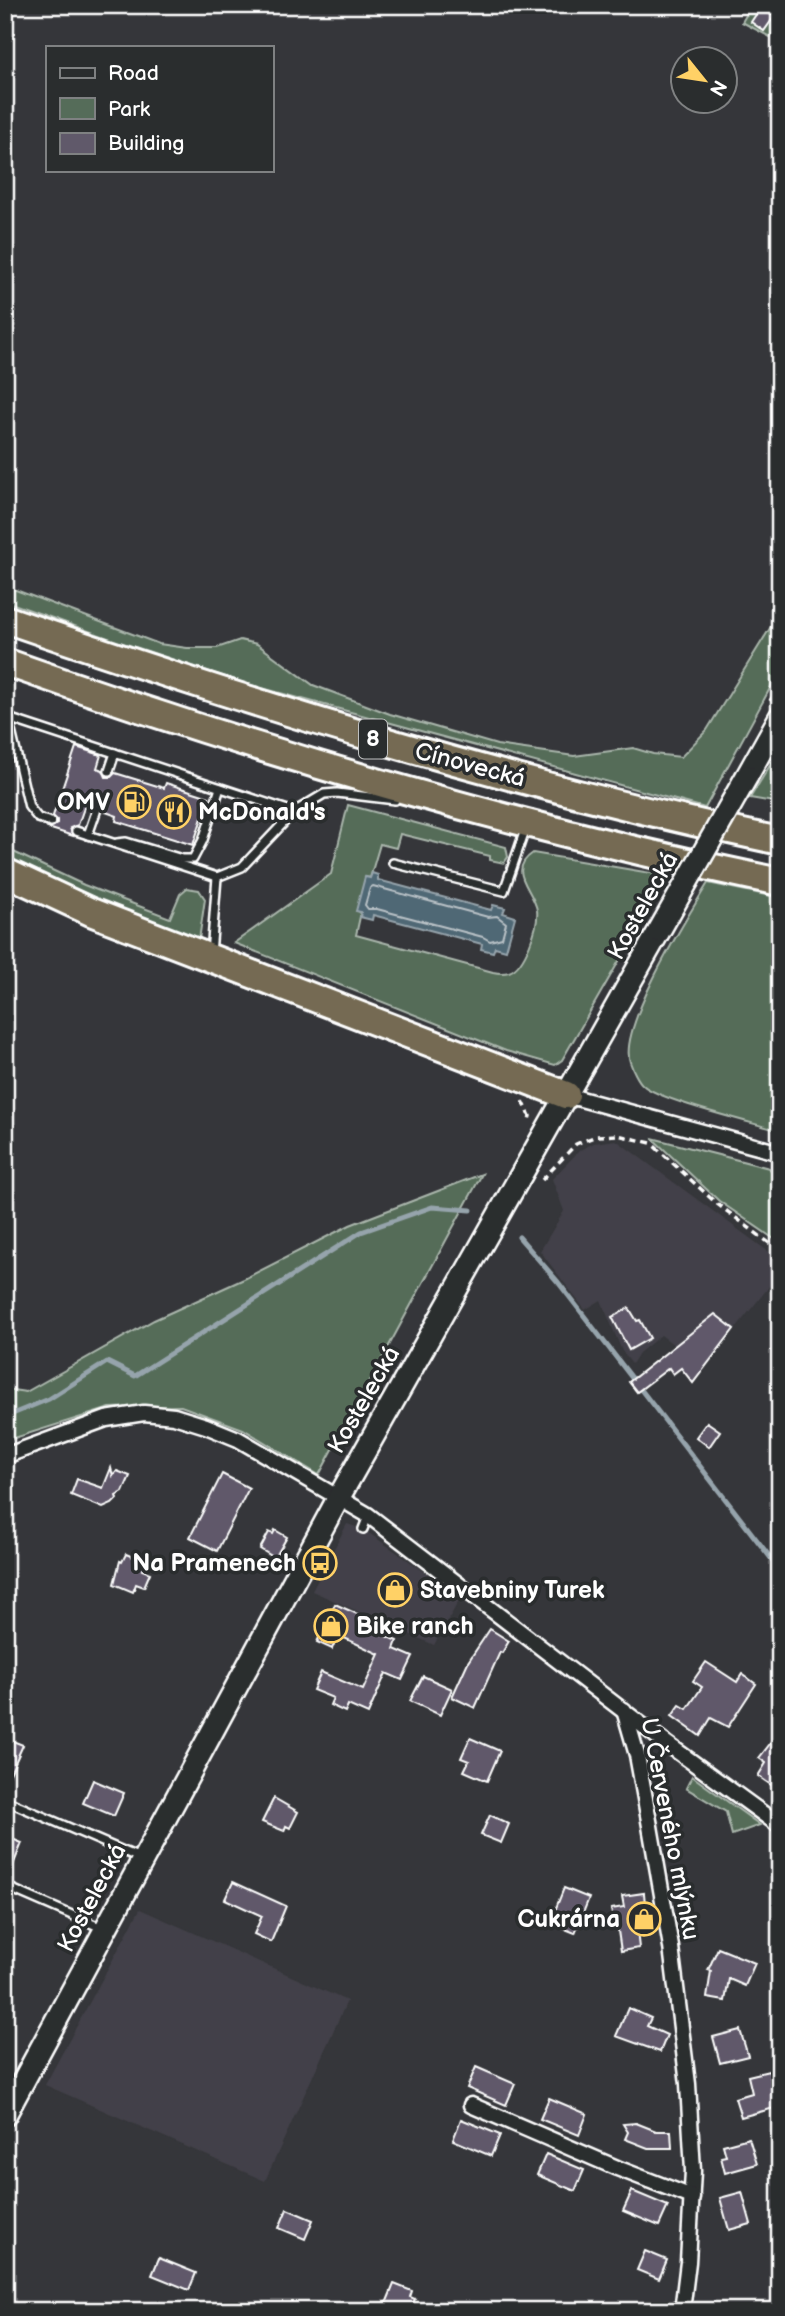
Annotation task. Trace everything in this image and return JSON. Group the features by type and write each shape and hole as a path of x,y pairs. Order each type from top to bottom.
{"highway":[{"name":"Cínovecká","path":"5,619 341,730 579,794 780,841"},
{"name":"Cínovecká","path":"5,662 110,699 328,768 528,823 780,882"},
{"path":"5,872 91,912 566,1095"}],"main road":[{"name":"Kostelecká","path":"5,2115 339,1497 780,717"}],"street":[{"path":"566,1095 780,1153"},
{"path":"5,1456 106,1419 144,1413 174,1416 238,1439 339,1497"},
{"name":"U Červeného mlýnku","path":"339,1497 366,1522 624,1710 637,1755 671,1947 688,2084 693,2171 688,2262 682,2311"},
{"path":"624,1710 780,1826"},
{"path":"471,2105 594,2159 692,2197"}],"lane":[{"path":"7,716 294,812"},
{"path":"7,716 29,807 38,818 51,822"},
{"path":"109,771 115,753"},
{"path":"113,843 126,842 182,859 193,859 203,840 220,788"},
{"path":"76,831 217,877 242,867 294,812 324,794 402,800"},
{"path":"415,802 480,810"},
{"path":"88,835 97,809"},
{"path":"393,863 504,891 528,823"},
{"path":"211,958 217,877"},
{"path":"5,1800 143,1859"},
{"path":"5,1886 105,1929"}],"path":[{"path":"556,1163 576,1144 596,1136 618,1135 652,1143 716,1203 780,1251"}],"shaded area":[{"path":"616,1140 780,1260 780,1273 704,1368 661,1335 639,1353 632,1364 622,1351 601,1300 585,1310 540,1251 564,1211 552,1179 580,1150 594,1143"},
{"path":"347,1524 363,1529 461,1597 434,1645 312,1591"},
{"path":"140,1909 347,2001 265,2181 45,2085"}],"green space":[{"path":"752,5 780,5 780,21 770,37 742,22"},
{"path":"5,586 159,644 217,648 240,640 257,644 313,685 390,714 497,745 574,756 633,748 653,754 681,757 707,730 780,612 780,670 705,808 247,684 5,601"},
{"path":"780,749 780,803 750,798"},
{"path":"348,805 506,847 508,857 504,863 490,860 490,856 400,834 396,848 380,844 370,878 366,877 357,911 361,912 356,935 493,972 515,969 533,935 537,910 521,873 525,860 533,853 668,876 562,1060 555,1065 506,1051 234,943 331,874"},
{"path":"5,848 84,885 170,918 180,894 187,888 199,890 205,899 199,940 93,900 5,859"},
{"path":"708,883 780,898 780,1131 686,1104 652,1091 639,1081 630,1062 629,1046 644,999 671,945"},
{"path":"652,1138 769,1168 780,1182 780,1243 719,1201"},
{"path":"482,1174 319,1475 243,1429 181,1406 110,1408 5,1441 5,1389 26,1392 154,1320 244,1279 350,1225"},
{"path":"692,1776 760,1825 732,1835 726,1812 686,1788"}],"water":[{"path":"372,873 378,875 378,880 491,910 493,905 505,908 503,913 515,917 506,950 495,947 493,952 481,949 482,944 373,915 372,920 360,917 361,912 356,911 365,877 370,878"}],"building":[{"path":"761,7 774,17 764,31 751,22"},
{"path":"76,747 101,755 97,768 103,770 106,777 115,773 164,788 166,783 209,797 193,845 116,821 117,816 103,811 98,803 91,807 85,805 78,825 70,828 73,836 48,828 57,824 53,816"},
{"path":"629,1308 637,1321 640,1320 650,1338 629,1350 612,1317"},
{"path":"715,1314 734,1329 693,1383 681,1368 673,1374 669,1368 637,1392 629,1382"},
{"path":"707,1422 720,1431 709,1447 696,1437"},
{"path":"111,1468 113,1476 117,1471 130,1476 123,1492 116,1496 117,1499 112,1504 103,1508 71,1495 77,1479 103,1488"},
{"path":"222,1474 249,1488 217,1551 190,1537"},
{"path":"275,1530 287,1537 275,1558 260,1549 269,1532 273,1534"},
{"path":"126,1554 145,1562 142,1570 150,1573 144,1587 136,1584 133,1592 114,1584 120,1561 122,1562"},
{"path":"335,1604 384,1626 381,1634 397,1641 394,1649 413,1657 402,1680 386,1673 368,1714 348,1705 345,1712 330,1705 333,1698 313,1690 321,1672 363,1690 379,1654 338,1635 332,1649 317,1642"},
{"path":"490,1629 509,1641 502,1653 500,1652 475,1708 452,1697 468,1662"},
{"path":"706,1662 737,1682 742,1674 756,1684 728,1727 711,1718 700,1736 672,1716 680,1705 687,1709 702,1687 693,1681"},
{"path":"423,1676 452,1689 440,1715 410,1701"},
{"path":"780,1731 780,1791 758,1776 766,1763 759,1758"},
{"path":"5,1738 23,1745 5,1785"},
{"path":"470,1738 500,1751 487,1781 464,1771 469,1761 461,1758"},
{"path":"93,1780 124,1793 114,1816 83,1803"},
{"path":"274,1798 298,1812 290,1828 286,1826 284,1831 262,1822"},
{"path":"490,1815 509,1824 501,1843 481,1835"},
{"path":"5,1836 22,1843 7,1880 5,1880"},
{"path":"233,1882 286,1906 271,1942 254,1934 262,1916 225,1899"},
{"path":"564,1888 589,1898 575,1933 550,1923"},
{"path":"644,1893 645,1904 650,1904 653,1929 637,1931 639,1948 621,1951 617,1924 614,1925 611,1909 624,1907 622,1896"},
{"path":"718,1948 755,1963 745,1986 729,1979 725,2001 707,1998 711,1971 708,1970"},
{"path":"628,2008 651,2018 647,2026 667,2035 660,2052 616,2036"},
{"path":"740,2030 748,2056 720,2063 713,2037"},
{"path":"476,2067 515,2084 506,2105 467,2088"},
{"path":"769,2071 778,2107 741,2117 735,2098 752,2093 748,2076"},
{"path":"549,2098 587,2114 579,2135 540,2119"},
{"path":"461,2119 500,2135 491,2156 453,2140"},
{"path":"636,2123 656,2131 671,2131 672,2148 648,2148 625,2139 628,2132 623,2124"},
{"path":"749,2138 757,2164 725,2173 721,2157 726,2156 723,2145"},
{"path":"546,2154 584,2170 575,2191 537,2175"},
{"path":"632,2191 668,2206 659,2226 623,2211"},
{"path":"742,2192 751,2224 729,2230 720,2198"},
{"path":"287,2209 313,2220 305,2239 279,2228"},
{"path":"645,2251 667,2260 659,2279 637,2270"},
{"path":"159,2258 196,2273 189,2290 152,2275"},
{"path":"394,2284 412,2291 410,2297 415,2299 410,2311 383,2311"}],"waterway":[{"path":"5,1417 49,1399 107,1362 135,1376 361,1232 432,1207 471,1210"},
{"path":"519,1237 558,1282 780,1570"}],"place":[{"name":"OMV","path":"134,802"},
{"name":"McDonald's","path":"174,812"},
{"name":"Na Pramenech","path":"320,1563"},
{"name":"Stavebniny Turek","path":"395,1590"},
{"name":"Bike ranch","path":"331,1626"},
{"name":"Cukrárna","path":"644,1919"}]}
